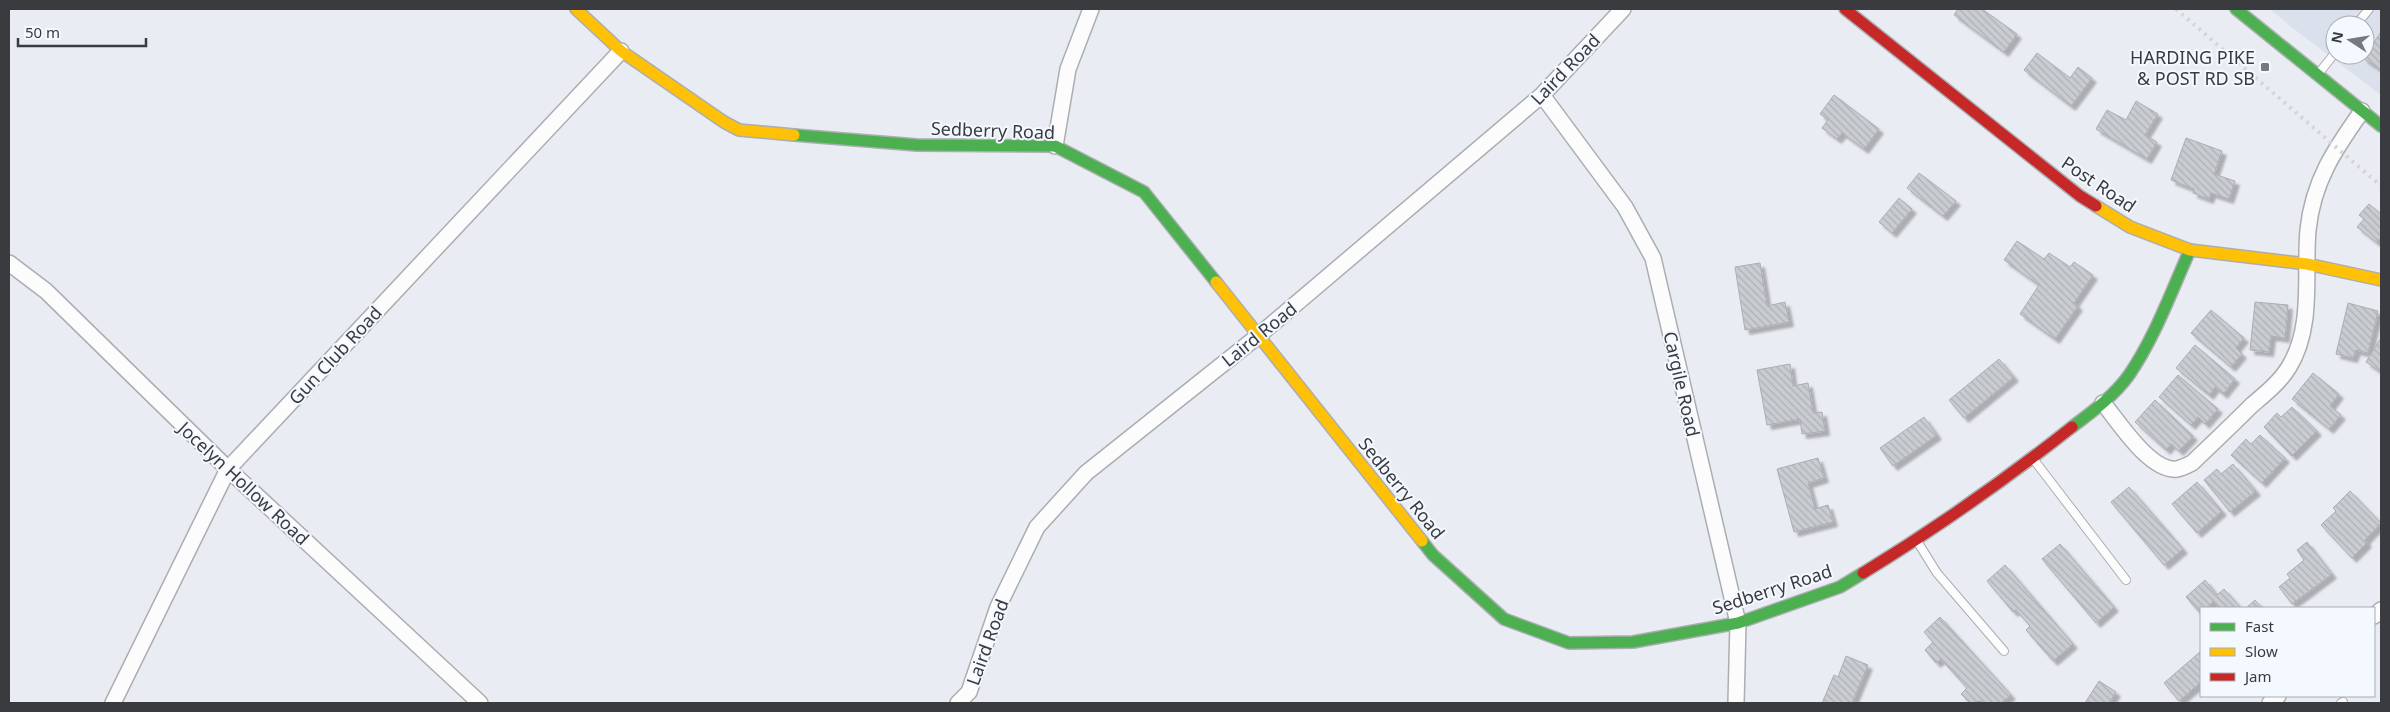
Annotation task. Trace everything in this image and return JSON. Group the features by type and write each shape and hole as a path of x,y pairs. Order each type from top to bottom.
{"street":[{"name":"Sedberry Road","path":"576,9 622,51 724,122 740,130 917,145 1055,146 1144,192 1433,555 1504,619 1569,643 1633,642 1738,623 1840,587 1916,540 2033,458 2104,403 2128,376 2149,342 2190,250"},
{"path":"1055,146 1068,69 1091,9"},
{"name":"Laird Road","path":"958,703 969,692 998,607 1037,527 1086,473 1258,336 1542,95 1623,9"},
{"name":"Post Road","path":"1845,9 2080,196 2130,226 2190,250 2307,264 2381,280"},
{"path":"2236,9 2381,126"},
{"name":"Gun Club Road","path":"113,703 228,469 622,51"},
{"name":"Cargile Road","path":"1542,95 1626,207 1653,258 1738,623 1736,703"},
{"path":"2104,403 2150,459 2164,467 2178,469 2192,463 2275,384 2289,367 2299,345 2304,318 2308,230 2313,200 2322,171 2362,111"},
{"name":"Jocelyn Hollow Road","path":"9,263 46,291 228,469 480,703"}],"lane":[{"path":"2318,75 2326,65"},
{"path":"2033,458 2126,580"},
{"path":"1916,540 1937,573 2004,651"}],"shaded area":[{"path":"2270,9 2381,9 2381,95 2341,65 2375,65 2375,15 2325,15 2325,53"}],"building":[{"path":"1958,9 1982,9 2017,34 2004,52 1954,15"},
{"path":"2381,32 2381,70 2374,65 2375,41"},
{"path":"2037,53 2070,78 2078,67 2092,78 2071,106 2024,70"},
{"path":"1834,95 1879,129 1864,149 1842,133 1837,139 1822,128 1828,120 1820,114"},
{"path":"2136,101 2158,114 2145,135 2157,142 2147,159 2096,129 2107,110 2126,120"},
{"path":"2186,138 2222,151 2214,174 2235,181 2229,199 2211,193 2209,199 2193,193 2194,189 2171,180"},
{"path":"1919,173 1956,201 1943,216 1907,188"},
{"path":"1899,198 1912,209 1892,233 1879,222"},
{"path":"2369,204 2381,214 2381,238 2376,242 2357,227 2364,219 2359,215"},
{"path":"2017,241 2044,259 2049,253 2070,267 2074,262 2093,275 2074,303 2078,306 2055,339 2020,314 2039,285 2004,260"},
{"path":"1760,263 1767,306 1785,302 1789,322 1745,330 1735,267"},
{"path":"2255,302 2288,305 2285,338 2271,336 2269,352 2250,350"},
{"path":"2348,303 2378,311 2368,353 2356,350 2353,358 2336,354"},
{"path":"2211,310 2244,338 2236,348 2242,354 2231,367 2191,333"},
{"path":"2381,338 2381,372 2366,362"},
{"path":"2195,345 2235,379 2223,394 2215,387 2209,395 2176,368"},
{"path":"1999,359 2014,377 1964,418 1949,400"},
{"path":"1790,364 1793,386 1808,383 1813,413 1822,412 1825,431 1802,434 1800,419 1767,425 1757,370"},
{"path":"2313,373 2339,394 2330,406 2341,415 2329,429 2292,399"},
{"path":"2178,375 2218,409 2205,424 2198,417 2191,425 2159,397"},
{"path":"2155,400 2193,436 2179,451 2171,444 2166,450 2135,422"},
{"path":"2292,407 2317,431 2292,456 2264,427 2277,413 2281,417"},
{"path":"1924,417 1937,435 1893,466 1880,448"},
{"path":"2260,435 2285,458 2262,483 2231,455 2246,439 2251,444"},
{"path":"1818,458 1824,478 1808,483 1815,509 1828,505 1833,522 1794,532 1777,469"},
{"path":"2233,464 2256,491 2230,512 2204,480 2217,469 2221,474"},
{"path":"2197,482 2222,511 2197,533 2172,504"},
{"path":"2129,487 2183,549 2164,565 2111,502"},
{"path":"2350,491 2381,523 2365,540 2367,543 2352,558 2321,525 2336,511 2333,508"},
{"path":"2307,542 2332,574 2292,604 2279,587 2290,578 2287,574 2304,560 2297,550"},
{"path":"2060,544 2114,607 2096,623 2042,559"},
{"path":"2005,565 2073,644 2053,661 2026,630 2030,626 2016,610 2013,612 1987,581"},
{"path":"2205,580 2217,595 2224,589 2240,607 2219,607 2214,601 2207,607 2200,607 2200,613 2186,597"},
{"path":"2255,600 2261,607 2247,607"},
{"path":"1940,617 2011,695 2001,703 1983,703 1981,701 1970,703 1961,694 1967,688 1941,659 1936,663 1925,650 1933,642 1924,632"},
{"path":"2200,652 2200,683 2179,701 2164,683"},
{"path":"1846,656 1868,665 1852,703 1822,703 1834,675 1838,677"},
{"path":"2099,681 2116,692 2109,703 2085,703"}],"railway":[{"path":"2176,9 2381,186"}],"traffic: fast":[{"path":"2236,9 2381,126"},
{"path":"794,135 917,145 1055,146 1144,192 1216,282"},
{"path":"2072,427 2110,397 2129,375 2155,330 2190,250"},
{"path":"1422,541 1433,555 1504,619 1569,643 1633,642 1738,623 1840,587 1863,573"}],"traffic: slow":[{"path":"576,9 621,51 724,122 739,130 794,135"},
{"path":"2096,206 2130,227 2190,250 2307,264 2381,280"},
{"path":"1216,282 1422,541"}],"traffic: jam":[{"path":"1845,9 2080,196 2096,206"},
{"path":"1863,573 1969,503 2072,427"}],"place":[{"name":"HARDING PIKE & POST RD SB","path":"2265,67"}]}
